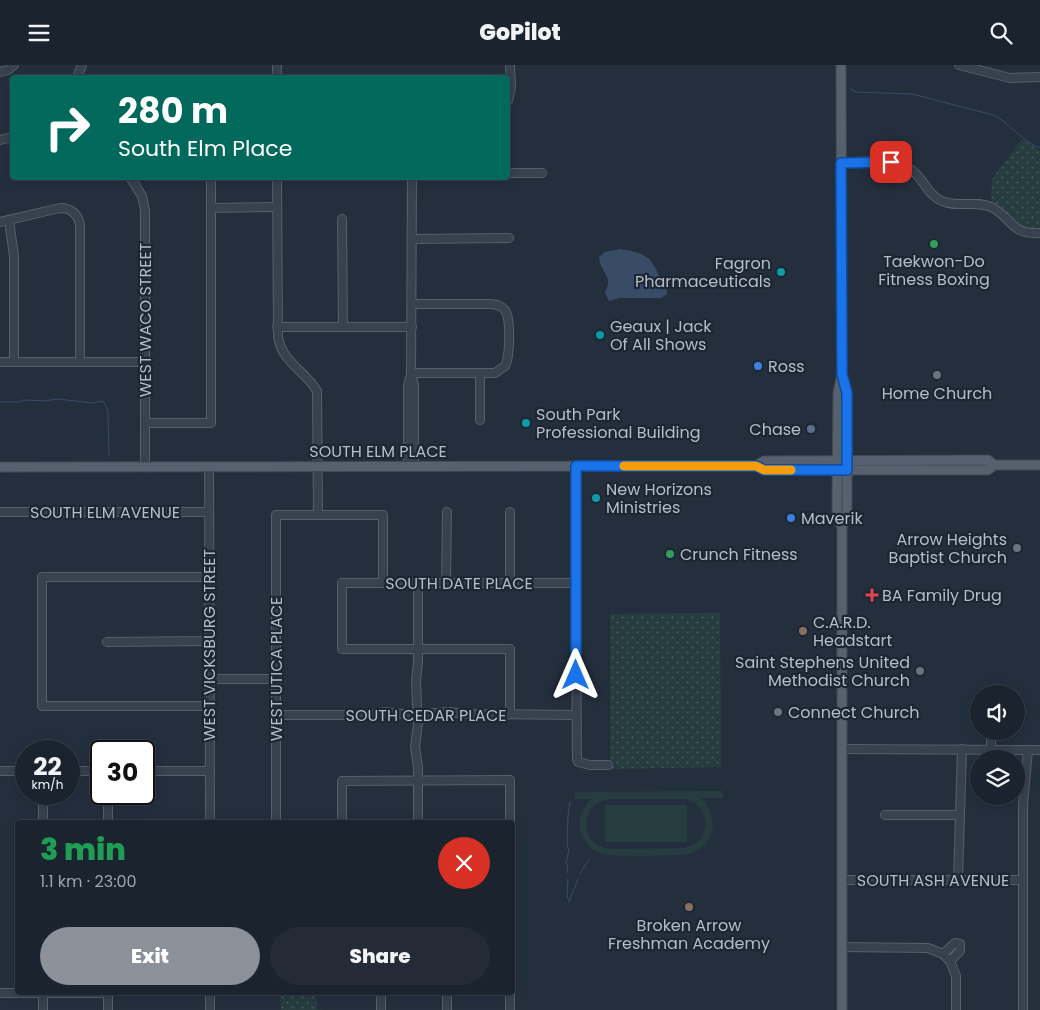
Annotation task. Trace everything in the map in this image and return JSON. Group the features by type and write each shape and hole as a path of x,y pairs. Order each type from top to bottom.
{"main road":[{"path":"841,65 842,374 847,393 843,465 837,513 842,527 842,1010"},
{"name":"SOUTH ELM PLACE","path":"0,467 756,466 764,461 843,465 932,465 988,460 994,465 1040,465"}],"street":[{"path":"0,73 14,65"},
{"path":"510,65 510,92"},
{"path":"959,65 1005,77 1040,77"},
{"path":"841,163 891,162 904,165 915,172 930,193 940,200 956,204 987,205 1002,214 1019,231 1040,233"},
{"path":"510,173 542,173"},
{"name":"WEST WACO STREET","path":"132,180 142,196 145,210 145,467"},
{"path":"145,423 211,423 211,180"},
{"path":"277,180 277,327 279,344 284,354 317,391 318,515 383,515 383,583"},
{"path":"412,180 411,373 414,385 412,466"},
{"path":"211,208 277,207"},
{"path":"0,222 60,208 69,209 78,218 80,225 80,362"},
{"path":"342,219 343,327"},
{"path":"9,220 14,250 14,362"},
{"path":"412,239 510,238"},
{"path":"411,373 495,373 505,367 508,356 508,317 500,307 490,303 412,304"},
{"path":"277,327 412,327"},
{"path":"0,362 145,362"},
{"path":"480,374 480,420"},
{"path":"576,466 575,583 578,762 590,765 608,765"},
{"name":"WEST VICKSBURG STREET","path":"209,467 210,820"},
{"path":"510,511 510,583"},
{"name":"SOUTH ELM AVENUE","path":"0,512 209,512"},
{"path":"446,512 446,583"},
{"name":"WEST UTICA PLACE","path":"276,820 276,515 318,515"},
{"path":"210,577 42,577 42,706 210,706"},
{"name":"SOUTH DATE PLACE","path":"418,649 342,649 342,583 575,583"},
{"path":"418,583 416,681 418,715 415,747 418,780 418,820"},
{"path":"107,642 210,641"},
{"path":"418,649 510,649 510,715"},
{"path":"210,679 277,679"},
{"name":"SOUTH CEDAR PLACE","path":"276,715 365,715 385,713 418,715 449,712 510,715 576,715"},
{"path":"991,749 992,740"},
{"path":"842,749 1040,750"},
{"path":"958,880 962,749"},
{"path":"1024,1010 1024,804 1028,750"},
{"path":"0,771 15,771"},
{"path":"155,771 210,771"},
{"path":"342,820 342,781 510,780 510,820"},
{"path":"43,805 43,820"},
{"path":"108,805 108,820"},
{"path":"885,815 960,815"},
{"name":"SOUTH ASH AVENUE","path":"842,880 1023,880"},
{"path":"942,954 954,943 960,944 960,951 950,961"},
{"path":"842,947 918,947 942,954 950,961 956,976 956,1010"},
{"path":"0,993 15,993"},
{"path":"43,995 43,1010"},
{"path":"108,995 108,1010"},
{"path":"210,995 210,1010"},
{"path":"381,995 381,1010"},
{"path":"447,995 447,1010"},
{"path":"510,995 510,1010"}],"green space":[{"path":"1022,139 1040,150 1040,230 1025,229 1013,223 991,204 992,179"},
{"path":"720,613 721,767 610,769 610,614"},
{"path":"723,791 723,798 701,798 712,816 713,825 707,842 692,853 681,855 616,856 600,853 590,847 585,841 580,830 580,817 583,809 591,799 575,799 575,792","holes":["611,799 685,799 693,802 700,808 706,824 700,840 685,848 611,849 600,846 592,840 588,833 586,824 588,815 592,808 600,802"]},
{"path":"605,805 687,805 687,842 605,842"},
{"path":"280,995 317,995 317,1009 323,1010 281,1010"}],"water":[{"path":"620,249 647,257 655,267 667,294 661,298 619,298 609,301 605,293 608,282 607,277 599,257 605,252"}],"waterway":[{"path":"850,89 856,92 912,94 993,115 1027,141 1040,148"},
{"path":"0,402 58,399 92,403 103,401 108,411 109,455"},
{"path":"567,872 570,802"},
{"path":"580,874 589,859"},
{"path":"568,879 567,897 569,900"},
{"path":"569,902 578,879"}],"slow traffic":[{"path":"624,466 756,466 764,470 791,470"}],"place":[{"name":"Taekwon-Do Fitness Boxing","path":"934,244"},
{"name":"Fagron Pharmaceuticals","path":"781,272"},
{"name":"Geaux | Jack Of All Shows","path":"600,335"},
{"name":"Ross","path":"758,366"},
{"name":"Home Church","path":"937,375"},
{"name":"South Park Professional Building","path":"526,423"},
{"name":"Chase","path":"811,429"},
{"name":"New Horizons Ministries","path":"596,498"},
{"name":"Maverik","path":"791,518"},
{"name":"Arrow Heights Baptist Church","path":"1017,548"},
{"name":"Crunch Fitness","path":"670,554"},
{"name":"BA Family Drug","path":"872,595"},
{"name":"C.A.R.D. Headstart","path":"803,631"},
{"name":"Saint Stephens United Methodist Church","path":"920,671"},
{"name":"Connect Church","path":"778,712"},
{"name":"Broken Arrow Freshman Academy","path":"689,907"}],"route":[{"path":"576,675 576,466 756,466 764,470 847,470 847,393 842,374 841,163 891,162"}]}
